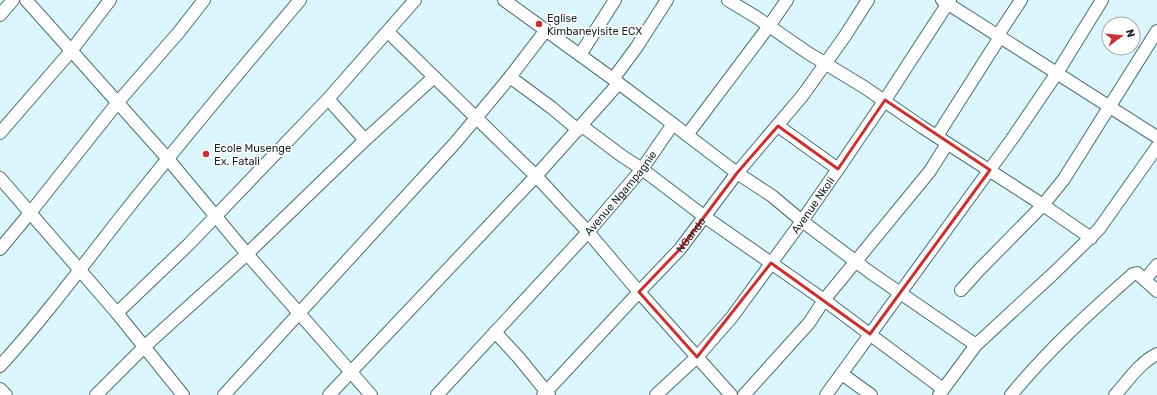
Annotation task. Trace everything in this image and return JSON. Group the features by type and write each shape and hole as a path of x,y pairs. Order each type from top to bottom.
{"street":[{"path":"0,15 13,0"},
{"path":"26,0 168,159 247,254 371,395"},
{"path":"0,133 71,51 110,0"},
{"path":"0,248 30,213 118,102 179,32 204,0"},
{"path":"0,366 36,325 168,159 300,0"},
{"path":"117,313 166,267 328,99 415,0"},
{"path":"504,0 616,81 738,173 772,196 802,221 886,284 976,345"},
{"path":"580,55 616,0"},
{"path":"329,395 580,128 616,81 667,0"},
{"path":"728,0 769,26 802,50 885,100 903,114 1091,238"},
{"path":"687,135 787,0"},
{"name":"NGando","path":"546,394 680,249 738,173 803,95 826,64 868,0"},
{"path":"936,136 1021,0"},
{"path":"826,395 990,170 1057,73 1102,0"},
{"path":"947,1 1157,137"},
{"name":"Avenue Nkoli","path":"656,395 697,357 732,317 802,221 885,100 947,1"},
{"path":"224,395 451,148 510,77 546,30"},
{"path":"961,290 1043,205 1064,179 1157,31"},
{"path":"388,32 536,176 588,232 639,292 731,395"},
{"path":"96,395 144,347 247,254 365,140 434,77"},
{"path":"510,77 580,128 642,169 704,217 824,300 870,334 940,392 976,345 1099,230 1157,147"},
{"path":"328,99 365,140"},
{"name":"Avenue Ngampagnie","path":"437,395 588,232 642,169 673,124"},
{"path":"778,126 838,169"},
{"path":"744,395 809,323 824,300 930,171 948,144"},
{"path":"0,178 117,313 183,395"},
{"path":"1145,280 1157,265"},
{"path":"1011,395 1026,376 1075,326 1133,274 1137,273 1157,291"},
{"path":"495,332 519,358 546,394"},
{"path":"1115,395 1138,368 1157,354"},
{"path":"842,374 871,395"},
{"path":"0,389 6,395"}],"highlighted area":[{"path":"885,100 990,170 870,334 771,263 697,357 639,292 680,249 737,173 778,126 838,169"}],"place":[{"name":"Eglise Kimbaneyisite ECX","path":"539,24"},
{"name":"Ecole Musenge Ex. Fatali","path":"206,154"}]}
